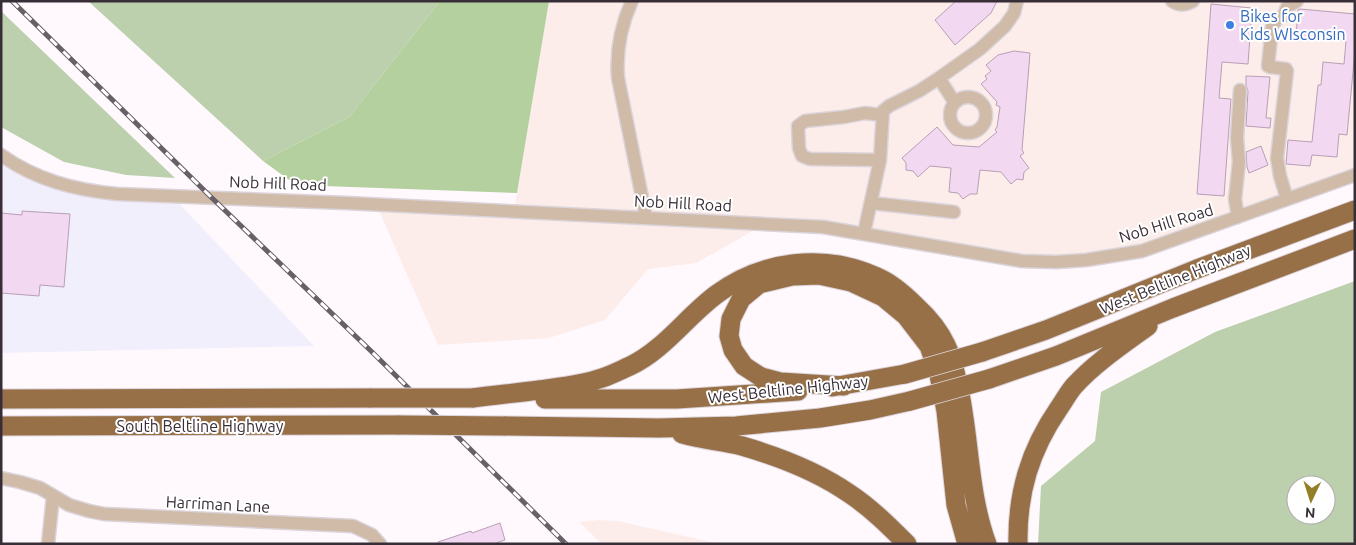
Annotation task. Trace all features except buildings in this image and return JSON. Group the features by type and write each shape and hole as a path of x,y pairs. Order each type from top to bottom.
{"highway":[{"name":"West Beltline Highway","path":"371,398 677,400 781,393 844,386 905,374 982,352 1046,330 1198,269 1355,210"},
{"name":"West Beltline Highway","path":"399,426 660,428 736,426 820,418 870,410 989,379 1056,356 1173,308 1355,239"},
{"path":"472,398 568,386 601,379 632,365 661,345 716,294 745,277 777,266 810,262 844,265 878,277 904,294 928,318 946,344 956,372 962,401 975,498 987,544"},
{"path":"844,386 780,382 761,377 744,366 733,350 729,336 730,319 741,299 759,284 792,276 819,276 851,282 884,297 906,316 929,346 939,375 946,411 956,505 967,544"},
{"path":"1018,544 1018,521 1024,481 1034,452 1051,419 1073,387 1102,360 1173,308"},
{"name":"South Beltline Highway","path":"1,399 371,398"},
{"name":"South Beltline Highway","path":"1,426 399,426"},
{"path":"660,428 697,438 742,446 805,468 851,494 876,514 907,544"}],"street":[{"path":"632,1 622,27 618,48 617,71 646,217"},
{"path":"864,233 880,160 883,111 919,91 980,49 1005,26 1014,13 1017,1"},
{"path":"1172,1 1179,5 1193,1"},
{"path":"1287,200 1277,158 1288,71 1286,68 1268,66 1272,27 1276,20 1284,15 1287,7 1297,1"},
{"path":"939,78 955,102"},
{"path":"1238,217 1235,199 1239,162 1237,138 1240,90"},
{"path":"880,160 810,159 802,156 799,148 798,126 805,121 865,113 882,115"},
{"name":"Nob Hill Road","path":"1,155 11,163 30,173 53,182 93,192 346,202 823,227 1022,261 1056,262 1110,257 1142,251 1355,175"},
{"path":"871,203 954,212"},
{"name":"Harriman Lane","path":"1,478 33,486 69,505 104,514 354,526 372,535 380,544"},
{"path":"48,544 53,496"}],"shaded area":[{"path":"549,1 1355,1 1355,175 1176,239 1056,262 767,223 696,263 648,269 605,320 549,338 438,345 376,204 514,211"},
{"path":"1,155 53,182 172,196 314,346 1,353"},
{"path":"618,521 720,544 602,544 579,522"}],"green space":[{"path":"88,1 440,1 349,117 263,161"},
{"path":"440,1 549,1 517,193 296,185 263,161 349,117"},
{"path":"1,11 175,178 126,175 64,162 1,127"},
{"path":"1355,281 1355,544 1038,544 1041,486 1095,441 1101,392 1215,332"}],"railway":[{"path":"12,1 566,544"}],"place":[{"name":"Bikes for Kids WIsconsin","path":"1230,25"}]}
